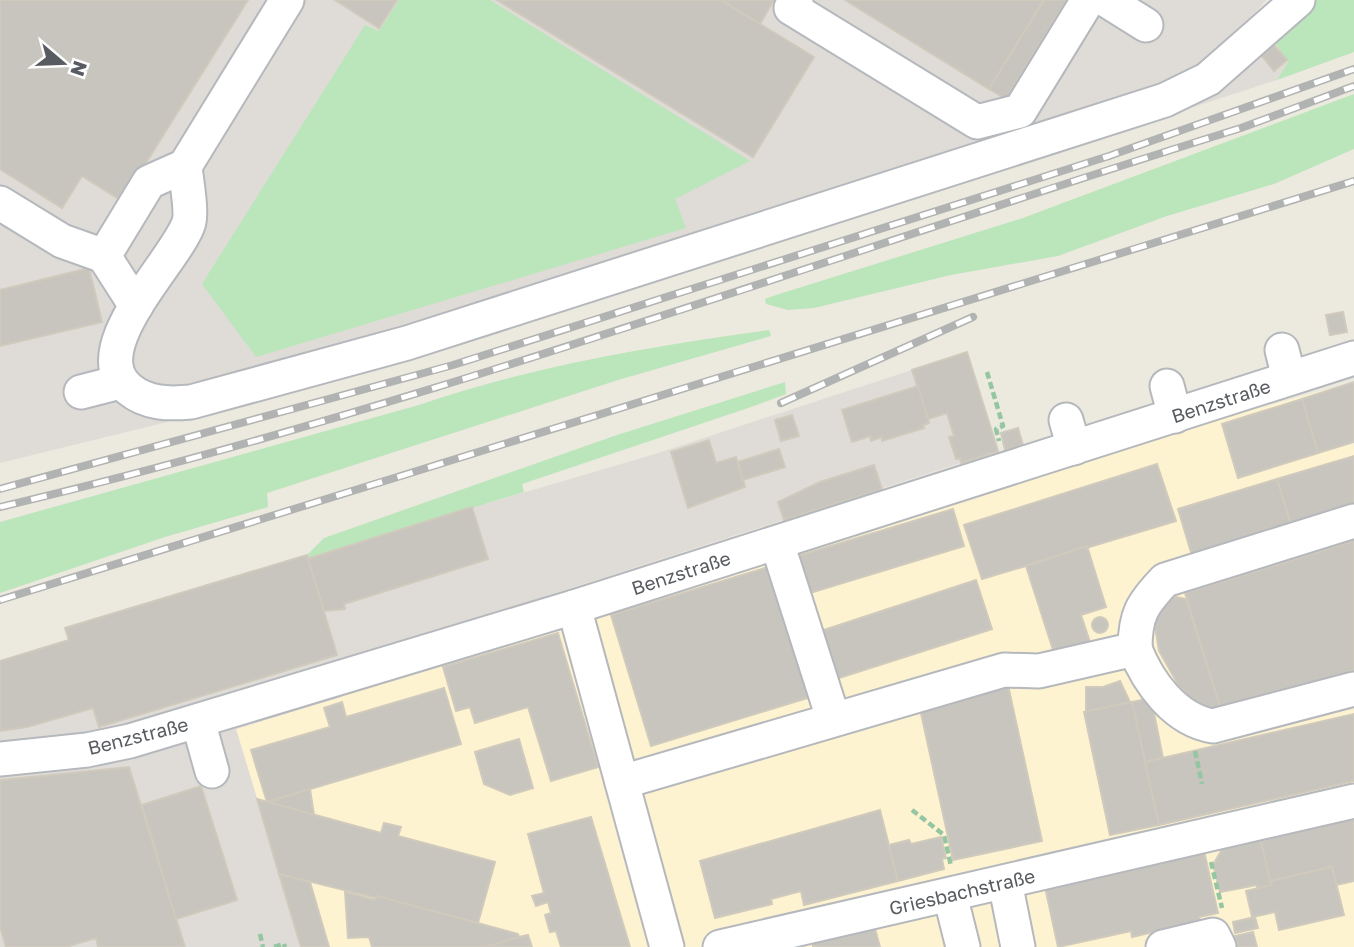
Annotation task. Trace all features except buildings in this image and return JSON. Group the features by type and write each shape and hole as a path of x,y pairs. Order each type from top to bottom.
{"street":[{"path":"104,256 149,183 185,166 287,0"},
{"path":"796,0 791,8 977,122 1020,111 1088,0"},
{"path":"1106,0 1146,25"},
{"path":"185,166 189,223 136,306 121,336 114,365 120,382 136,395 153,401 191,402 378,352 1152,104 1190,90 1208,79 1298,0"},
{"path":"0,203 62,241 104,256 136,306"},
{"name":"Benzstraße","path":"0,759 108,746 198,721 574,607 1007,469 1070,434 1285,364 1354,358"},
{"path":"81,392 120,382"},
{"path":"1354,521 1165,580 1145,601 1135,624 1135,649 1143,669 1163,695 1184,715 1200,724 1213,726 1354,689"},
{"path":"777,543 833,718"},
{"path":"574,607 667,947"},
{"path":"622,782 1004,670 1039,671 1135,649"},
{"path":"198,721 212,771"},
{"name":"Griesbachstraße","path":"719,947 1354,802"},
{"path":"1005,882 1018,947"},
{"path":"953,894 962,947"},
{"path":"1163,947 1216,941"}],"path":[{"path":"987,372 1003,426 996,429 1007,469"},
{"path":"1195,750 1202,784"},
{"path":"912,810 944,835 953,894"},
{"path":"1205,836 1225,922 1216,941"},
{"path":"260,934 263,947"},
{"path":"274,947 284,944 285,947"}],"shaded area":[{"path":"0,0 1266,0 1254,14 1288,62 1277,80 380,370 0,463"},
{"path":"967,352 998,451 334,664 341,697 236,729 302,947 0,947 0,661 68,640 65,628 655,454"},
{"path":"1354,382 1354,947 302,947 236,729 612,606 1204,423"}],"green space":[{"path":"399,0 490,0 750,161 675,199 686,228 256,357 202,284 365,25 379,31"},
{"path":"1317,0 1354,0 1354,52 1277,80 1288,62 1273,40"},
{"path":"1354,94 1354,149 1274,184 1167,216 1058,256 951,275 814,308 788,310 766,304 765,299 776,295 1023,218"},
{"path":"769,330 771,336 618,380 267,493 268,507 165,537 0,593 0,522 549,368 637,350"},
{"path":"785,382 786,394 522,484 524,492 307,559 307,555 324,538 617,435"}],"railway":[{"path":"0,489 453,365 1109,156 1354,69"},
{"path":"0,507 157,468 469,377 1241,128 1354,86"},
{"path":"0,600 1354,181"},
{"path":"781,403 973,317"}]}
